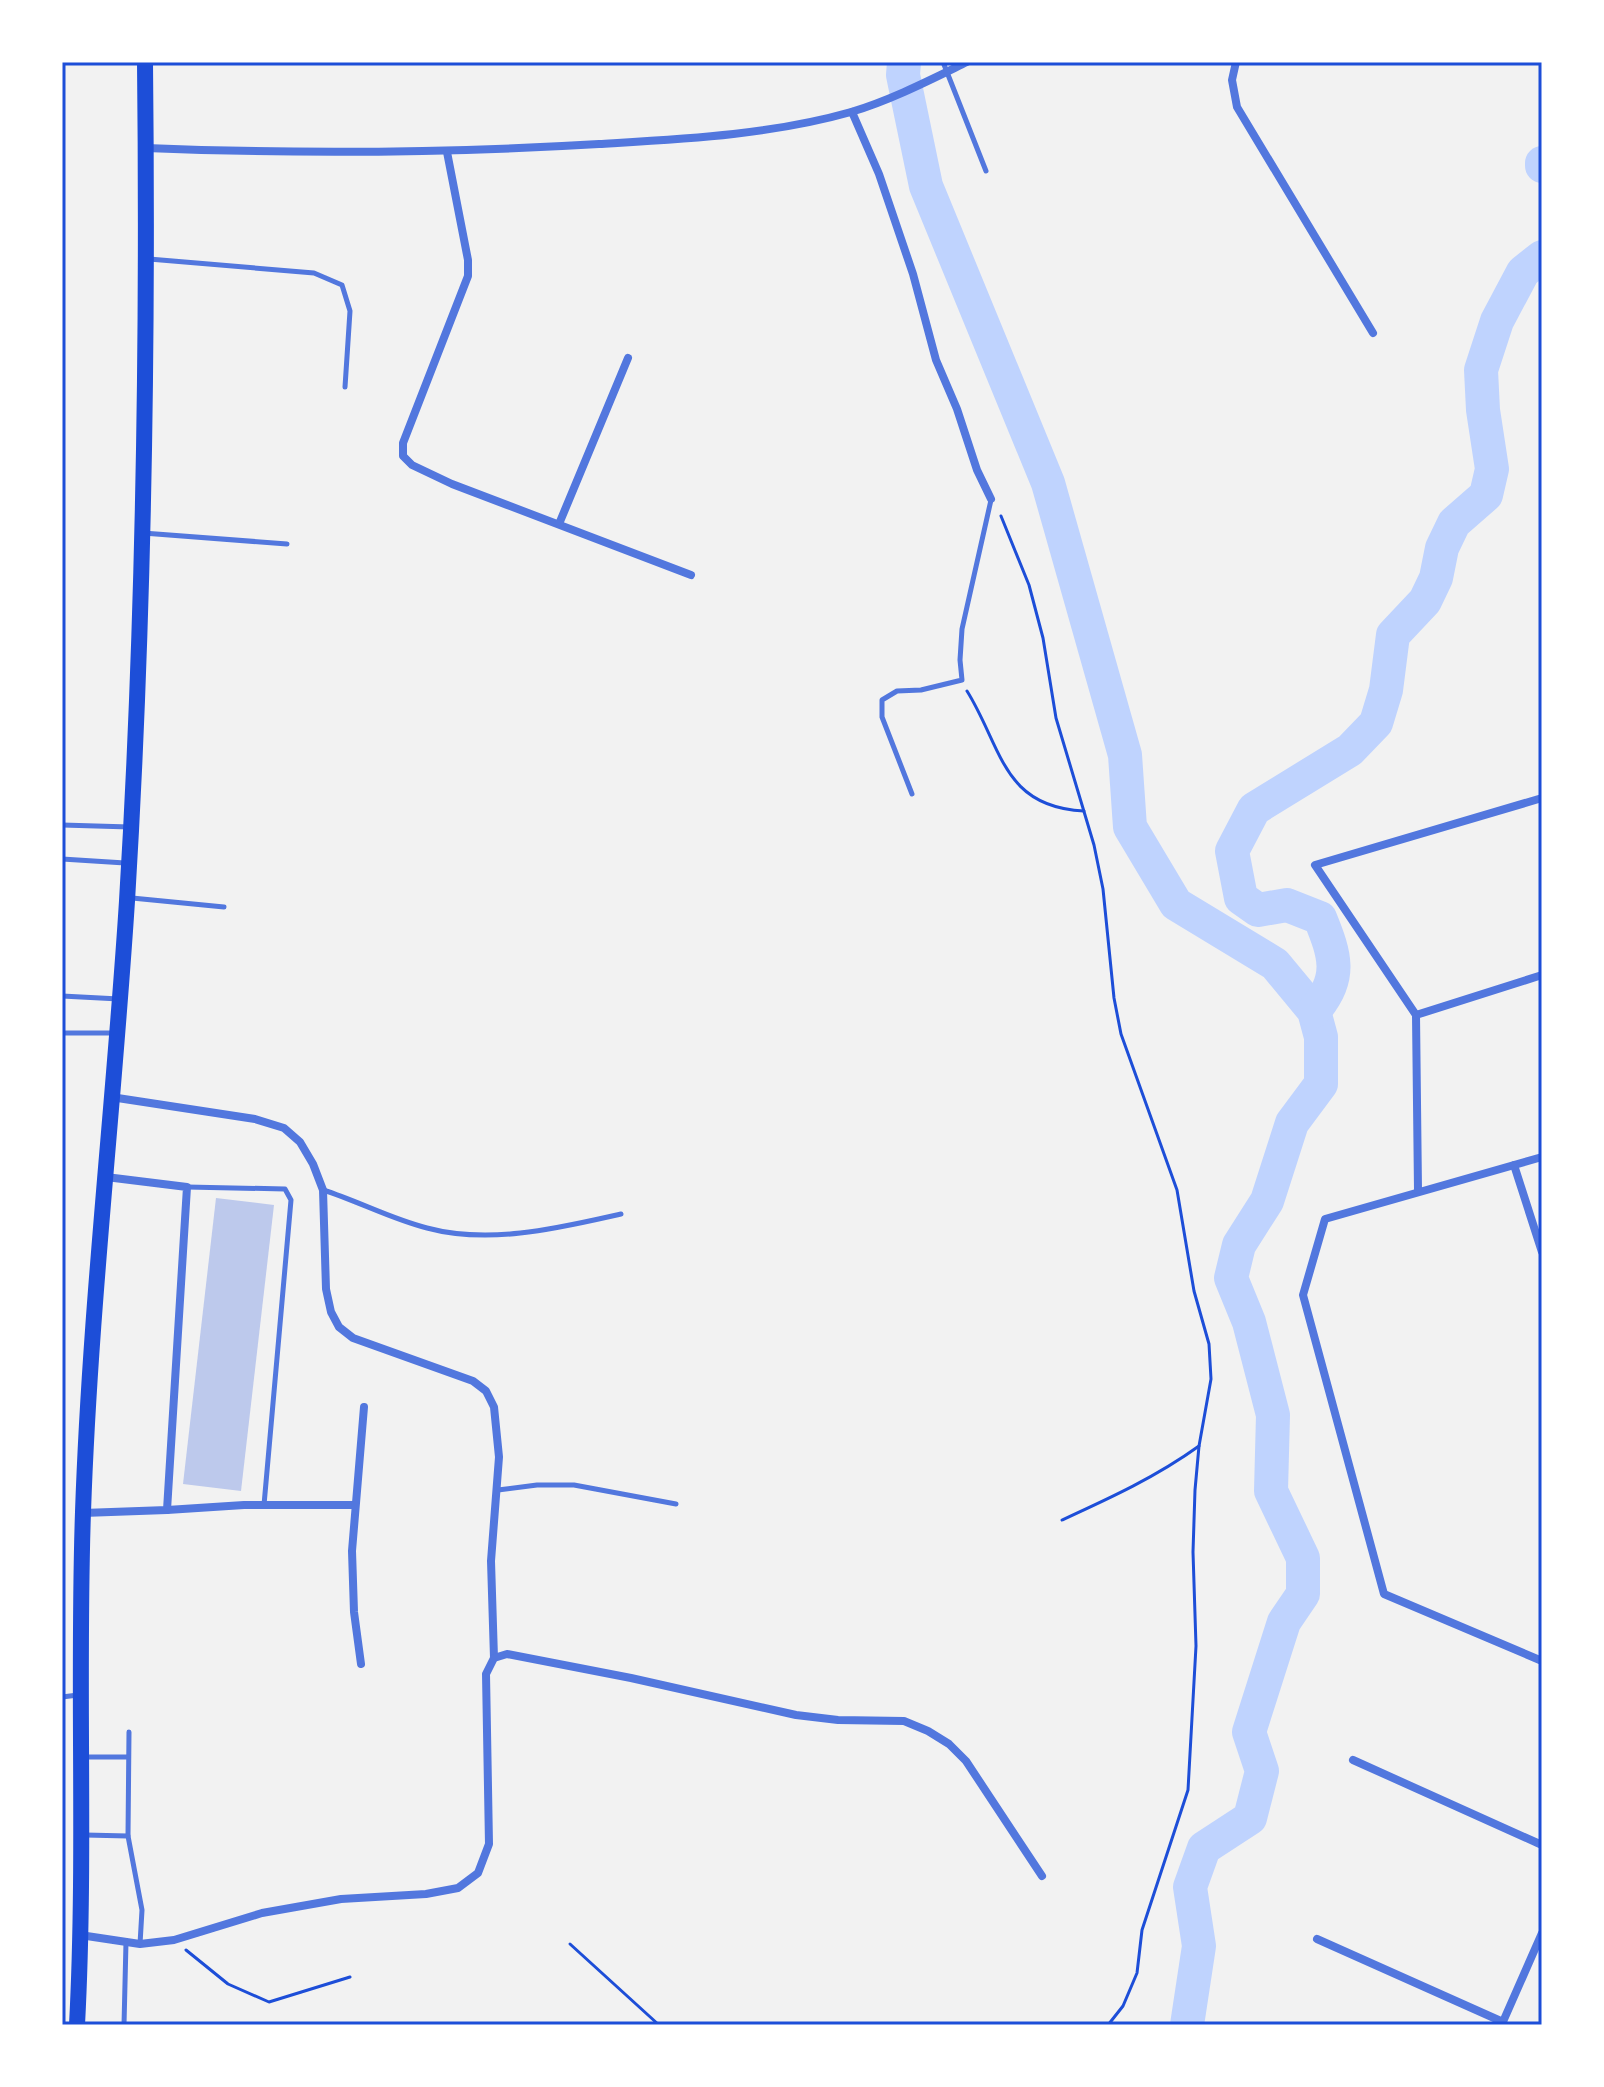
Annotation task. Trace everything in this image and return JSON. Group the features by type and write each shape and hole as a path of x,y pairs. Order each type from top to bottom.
{"main road":[{"path":"77,2025 83,1513 104,1176 127,897 142,533 145,62"}],"street":[{"path":"146,148 447,152 673,139 767,129 852,112 923,82 945,67 967,62"},
{"path":"1236,62 1232,80 1237,107 1373,333"},
{"path":"852,112 879,174 913,274 936,360 991,499"},
{"path":"447,152 468,260 468,276 403,443 403,456 412,465 452,484 691,575"},
{"path":"559,524 628,358"},
{"path":"1418,1190 1416,1015 1315,865 1542,798"},
{"path":"1416,1015 1542,975"},
{"path":"79,1935 140,1944 174,1940 262,1913 341,1899 426,1894 458,1888 478,1873 489,1844 486,1674 494,1658 491,1561 499,1457 494,1407 486,1391 473,1381 353,1338 339,1327 331,1312 326,1289 323,1190 300,1142 284,1128 255,1119 111,1097"},
{"path":"1542,1157 1325,1219 1303,1295 1384,1594 1542,1661"},
{"path":"1514,1165 1542,1252"},
{"path":"104,1176 187,1187 167,1510"},
{"path":"361,1664 354,1612 353,1505 364,1407"},
{"path":"83,1513 264,1505 353,1505"},
{"path":"494,1658 507,1654 523,1657 796,1715 838,1720 904,1721 949,1744 966,1761 1042,1876"},
{"path":"1353,1760 1542,1845"},
{"path":"1317,1939 1503,2024 1542,1933"}],"lane":[{"path":"945,67 986,171"},
{"path":"146,259 314,273 342,285 350,311 345,387"},
{"path":"912,794 882,717 882,700 897,691 921,690 962,680 962,629 991,499"},
{"path":"142,533 287,544"},
{"path":"62,825 131,827"},
{"path":"62,859 128,863"},
{"path":"127,897 224,907"},
{"path":"62,996 120,999"},
{"path":"62,1033 117,1033"},
{"path":"187,1187 285,1189 291,1200 264,1505"},
{"path":"323,1190 429,1229 469,1234 511,1234 554,1229 621,1214"},
{"path":"498,1490 537,1485 574,1485 676,1504"},
{"path":"62,1697 83,1694"},
{"path":"129,1732 128,1836 142,1910 140,1944"},
{"path":"82,1757 128,1757"},
{"path":"81,1835 128,1836"},
{"path":"124,2025 126,1942"}],"path":[{"path":"991,499 1029,585 1043,638 1056,718 1103,889 1114,998 1121,1034 1131,1069 1177,1190 1194,1291 1209,1344 1211,1379 1199,1446 1193,1552 1195,1660 1188,1790 1142,1930 1137,1973 1123,2006 1108,2025"},
{"path":"962,680 981,713 1006,773 1027,794 1053,805 1084,811"},
{"path":"1062,1520 1132,1488 1199,1446"},
{"path":"174,1940 228,1984 269,2002 350,1977"},
{"path":"570,1944 659,2025"}],"building":[{"path":"216,1198 274,1205 241,1491 183,1484"}],"waterway":[{"path":"904,62 903,75 926,186 1048,483 1125,755 1130,827 1176,904 1275,964 1314,1011 1321,1037 1321,1084 1292,1123 1267,1201 1239,1245 1231,1278 1249,1322 1273,1415 1271,1491 1303,1558 1303,1594 1284,1622 1249,1732 1262,1771 1250,1818 1204,1848 1190,1887 1199,1946 1187,2025"},
{"path":"1314,1011 1329,988 1334,966 1320,918 1287,905 1258,910 1241,898 1232,851 1254,809 1350,750 1376,723 1386,690 1393,635 1425,601 1436,578 1442,548 1454,523 1486,495 1492,469 1483,410 1481,370 1497,321 1523,272 1542,257"}]}
